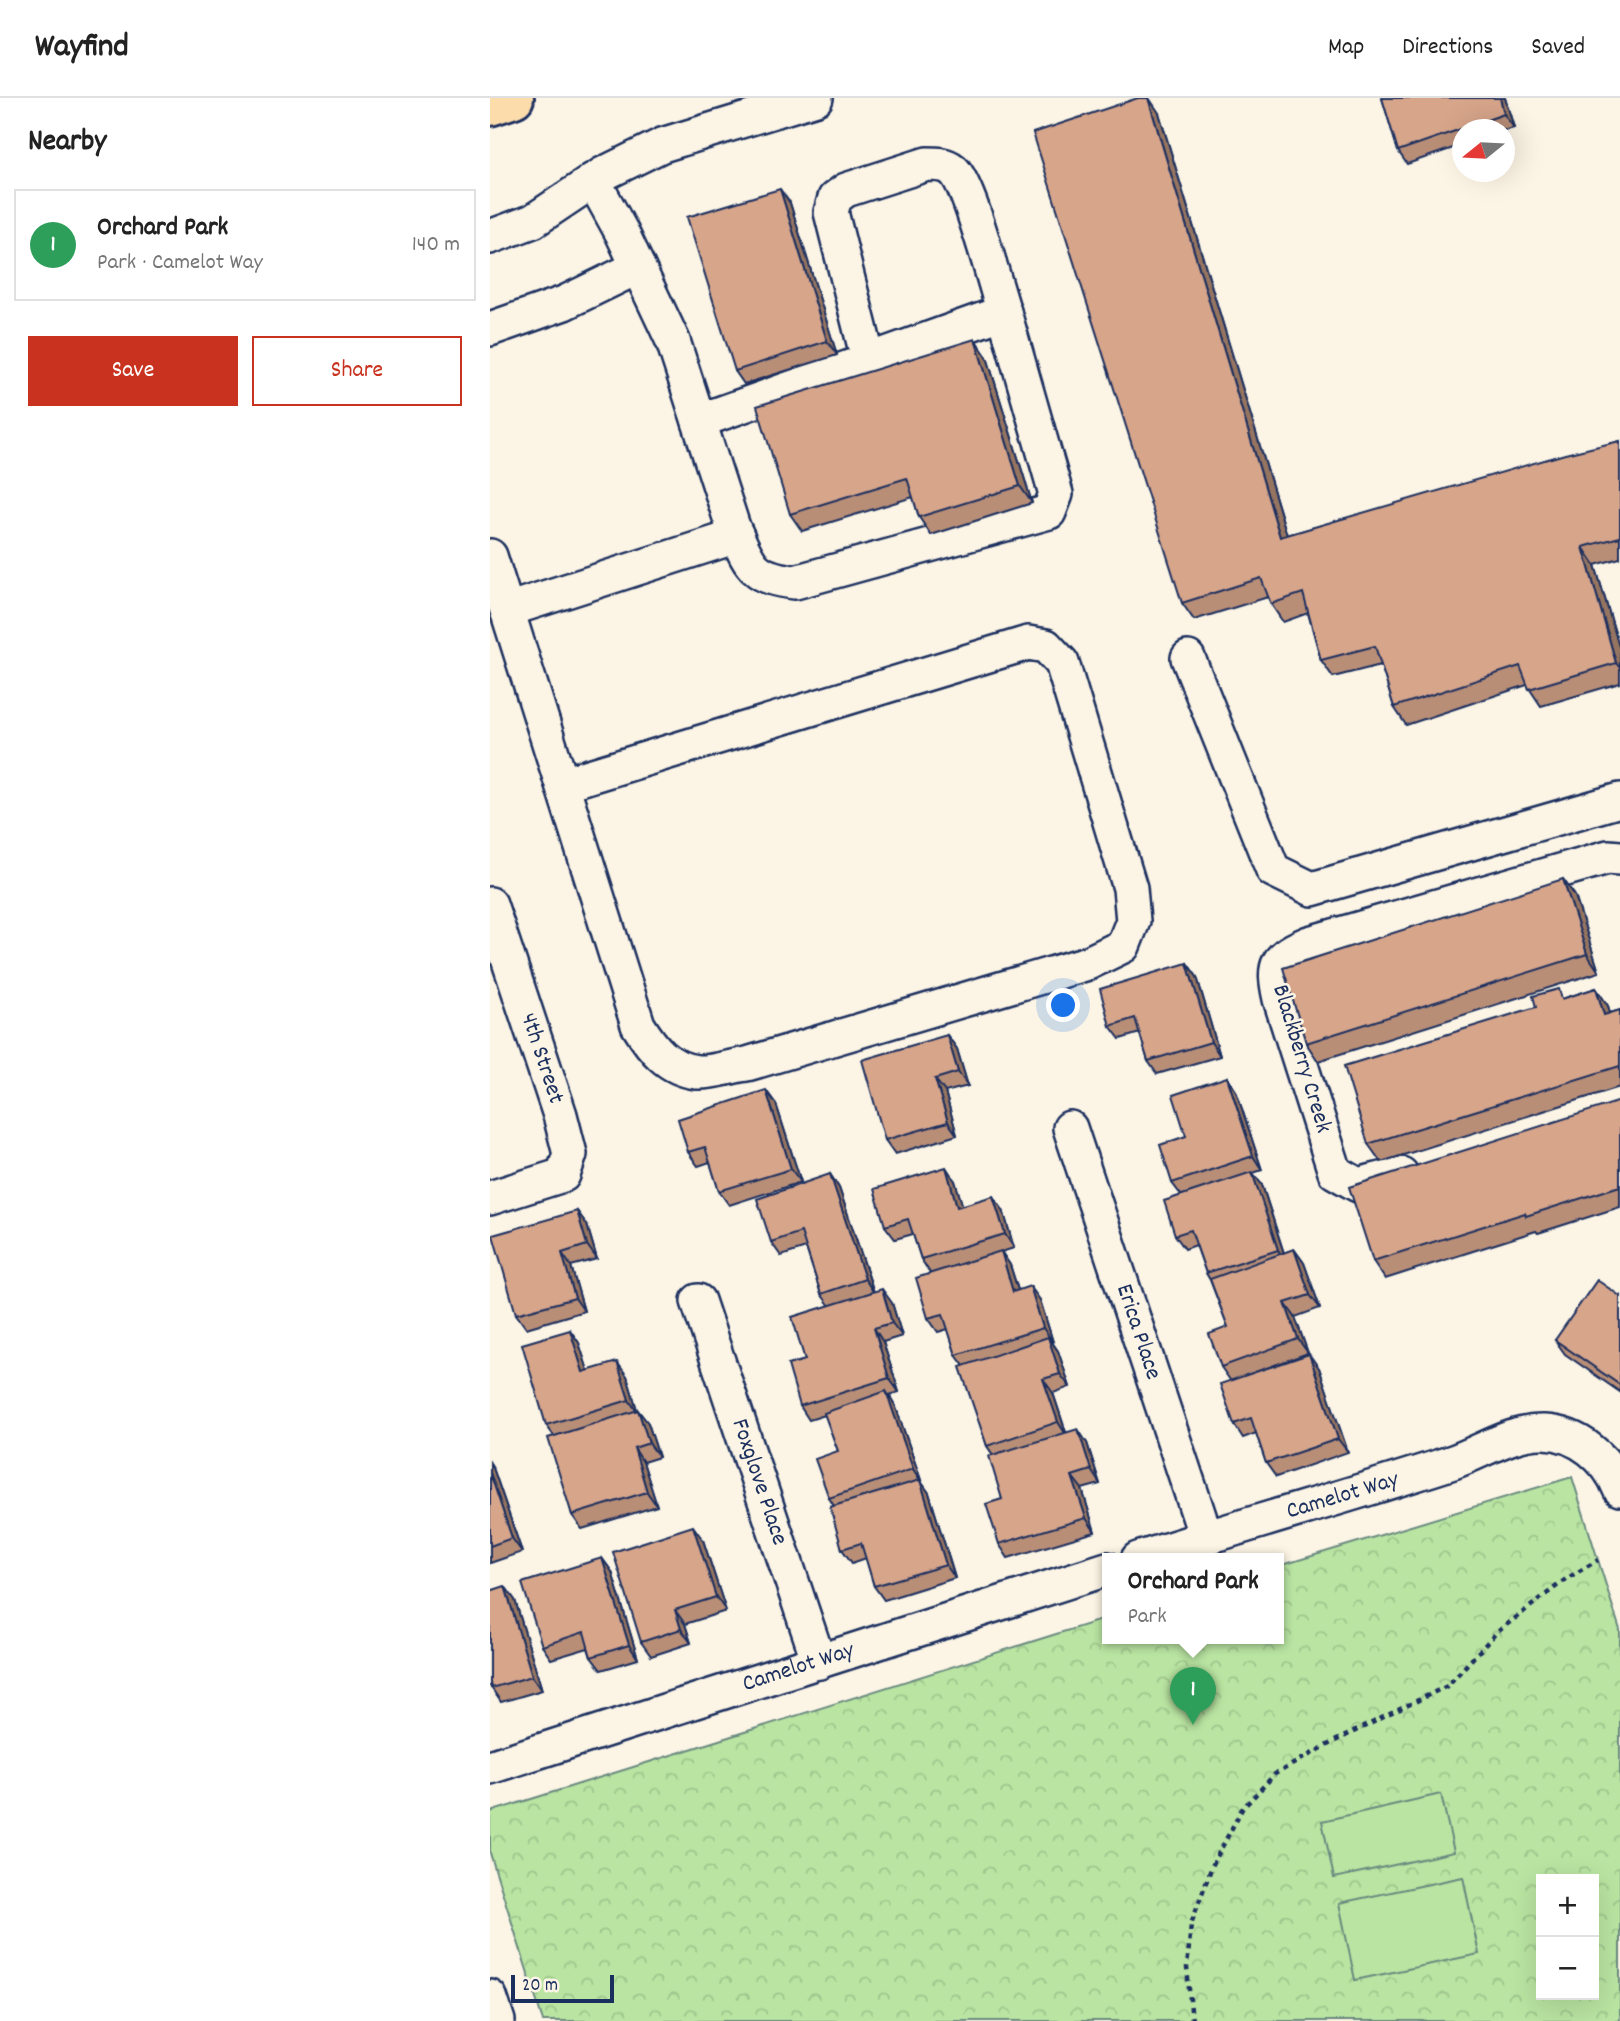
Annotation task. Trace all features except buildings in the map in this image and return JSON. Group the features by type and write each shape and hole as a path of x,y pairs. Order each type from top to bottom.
{"main road":[{"path":"490,106 514,98"}],"street":[{"path":"490,237 533,221 593,180 662,145 816,98"},
{"path":"593,180 673,341 737,536 760,574 773,580 795,582 1049,512 1056,494 1004,312 964,186 951,168 927,164 846,190 835,198 831,212 868,359"},
{"path":"490,329 565,303 638,267"},
{"path":"699,421 1004,312"},
{"path":"507,610 737,536"},
{"path":"490,556 638,1025 653,1049 671,1063 697,1072 747,1064 1088,963 1123,946 1133,921 1130,888 1062,663 1046,646 1028,643 563,784"},
{"path":"1188,658 1273,870 1312,889 1620,800"},
{"name":"Blackberry Creek","path":"1424,1166 1358,1185 1335,1172 1280,999 1275,978 1278,961 1285,953 1309,943 1608,857 1620,858"},
{"name":"4th Street","path":"490,904 560,1115 570,1154 563,1175 490,1198"},
{"name":"Erica Place","path":"1070,1128 1206,1537"},
{"name":"Foxglove Place","path":"698,1301 819,1661"},
{"name":"Camelot Way","path":"1157,1553 1454,1461 1524,1434 1545,1432 1567,1437 1602,1458 1615,1476 1620,1489"},
{"name":"Camelot Way","path":"490,1767 1102,1571"},
{"path":"490,1997 498,2021"}],"path":[{"path":"1192,2021 1187,1968 1191,1924 1212,1866 1241,1809 1275,1774 1447,1686 1496,1633 1566,1578 1598,1560"}],"green space":[{"path":"1572,1477 1620,1630 1620,2021 543,2021 490,1853 490,1812 1102,1620 1102,1644 1284,1644 1284,1564"},
{"path":"1441,1794 1454,1852 1334,1878 1322,1821"},
{"path":"1463,1877 1479,1954 1355,1980 1339,1903"}],"place":[{"name":"Orchard Park","path":"1193,1725"}]}
